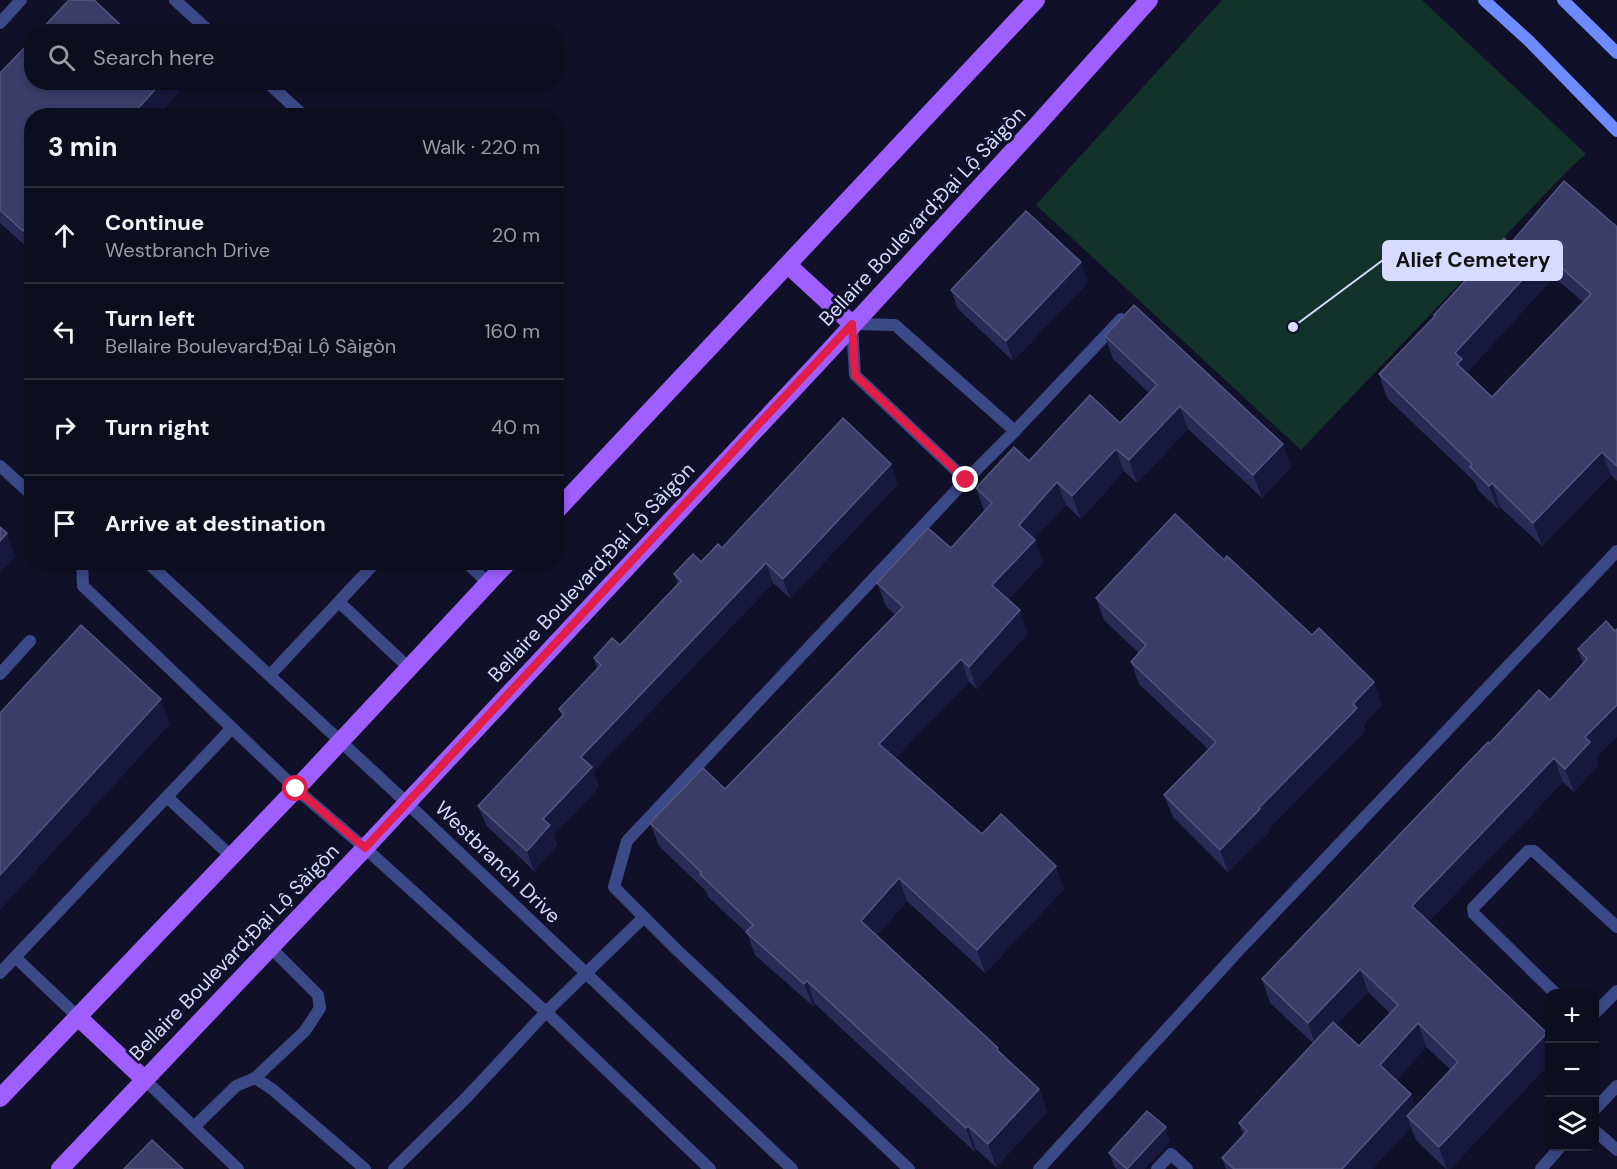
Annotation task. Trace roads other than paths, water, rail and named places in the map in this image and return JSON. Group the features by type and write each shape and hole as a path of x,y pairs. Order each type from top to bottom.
{"main road":[{"path":"564,503 1036,0"},
{"name":"Bellaire Boulevard;Đại Lộ Sàigòn","path":"60,1169 365,848 1037,125 1149,0"},
{"path":"1484,0 1528,40 1617,131"},
{"path":"1563,0 1617,53"},
{"path":"788,265 852,324"},
{"path":"0,1098 296,789 501,570"},
{"path":"78,1017 144,1079"}],"street":[{"path":"0,23 21,0"},
{"path":"175,0 201,24"},
{"path":"276,90 295,108"},
{"path":"909,1169 677,950 614,887 627,841 966,480 1121,319"},
{"path":"966,480 855,375 852,324 896,325 1015,431"},
{"path":"0,466 24,488"},
{"path":"1039,1169 1240,949 1617,550"},
{"path":"82,570 82,586 296,789 365,848 546,1012 710,1169"},
{"name":"Westbranch Drive","path":"156,570 407,802 792,1169"},
{"path":"270,675 369,570"},
{"path":"474,570 489,584"},
{"path":"339,602 409,668"},
{"path":"0,674 30,641"},
{"path":"0,972 232,728"},
{"path":"167,797 231,857"},
{"path":"1552,989 1474,914 1473,908 1528,851 1534,850 1617,927"},
{"path":"394,1169 466,1098 546,1012 644,917"},
{"path":"194,1127 236,1086 255,1078 305,1031 320,1008 318,995 270,947"},
{"path":"15,957 78,1017"},
{"path":"1599,1009 1617,991"},
{"path":"255,1078 272,1089 365,1169"},
{"path":"144,1079 238,1169"},
{"path":"1599,1105 1617,1086"},
{"path":"1599,1134 1617,1150"},
{"path":"1541,1169 1557,1151"},
{"path":"1157,1169 1171,1154 1187,1169"}],"place":[{"name":"Alief Cemetery","path":"1293,327"}]}
